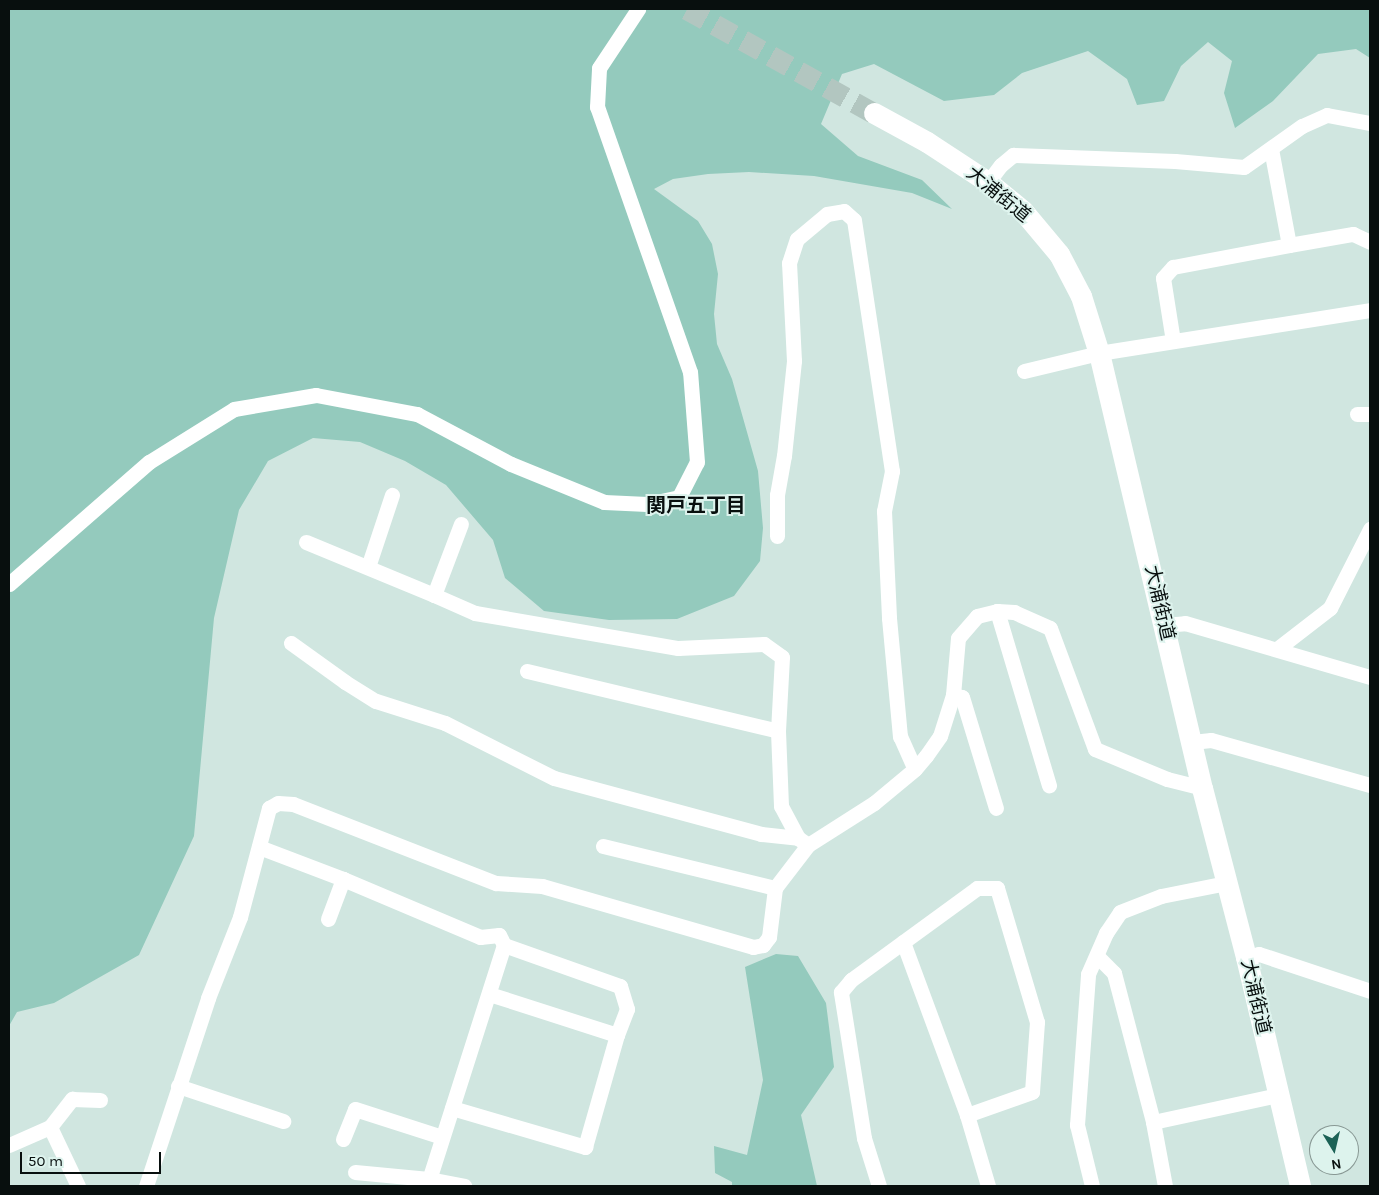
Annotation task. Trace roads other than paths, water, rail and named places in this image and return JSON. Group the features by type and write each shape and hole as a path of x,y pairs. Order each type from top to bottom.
{"street":[{"path":"9,584 149,462 234,408 316,395 417,414 511,464 604,502 647,504 680,498 697,462 690,372 597,107 599,68 638,9"},
{"name":"大浦街道","path":"874,113 927,142 988,182 1023,210 1059,254 1081,296 1099,353 1202,788 1246,957 1300,1186"},
{"path":"988,182 1001,165 1013,156 1175,161 1244,167 1302,126 1327,115 1370,123"},
{"path":"1271,149 1289,245"},
{"path":"777,536 776,495 784,456 794,361 789,263 797,239 827,214 844,211 854,220 892,471 884,511 889,618 900,736 915,769"},
{"path":"1174,341 1163,278 1172,267 1353,234 1370,242"},
{"path":"1024,371 1099,353 1370,310"},
{"path":"368,568 392,495"},
{"path":"434,595 461,524"},
{"path":"1277,649 1330,608 1370,529"},
{"path":"306,542 475,613 678,648 764,644 782,657 778,731 782,806 803,842"},
{"path":"997,612 1049,785"},
{"path":"146,1186 208,998 240,917 269,808 278,803 293,804 496,883 542,886 753,947 763,944 769,936 775,888 803,842 874,803 915,769 940,736 953,695 958,638 977,616 997,612 1014,612 1050,628 1095,749 1167,779 1202,788"},
{"path":"1164,625 1184,623 1370,677"},
{"path":"291,643 345,682 376,701 446,723 554,778 761,834 803,842"},
{"path":"527,671 778,731"},
{"path":"953,695 962,697 996,808"},
{"path":"1192,742 1211,740 1370,786"},
{"path":"603,846 775,888"},
{"path":"259,847 343,879 480,937 499,935 504,945 428,1183"},
{"path":"328,918 343,879"},
{"path":"1092,1186 1077,1126 1088,974 1106,933 1120,912 1161,896 1226,883"},
{"path":"879,1186 864,1138 841,992 851,980 977,888 996,888 1037,1022 1032,1092 967,1115"},
{"path":"903,942 967,1115 988,1186"},
{"path":"452,1108 586,1147 617,1035 627,1009 620,986 504,945"},
{"path":"1246,957 1259,954 1370,991"},
{"path":"1097,956 1114,973 1153,1122 1165,1186"},
{"path":"489,994 617,1035"},
{"path":"178,1086 283,1121"},
{"path":"1153,1122 1278,1094"},
{"path":"9,1145 50,1127 72,1098 100,1100"},
{"path":"343,1139 355,1109 442,1137"},
{"path":"50,1127 78,1186"},
{"path":"355,1172 428,1183 464,1186"}],"tunnel":[{"path":"687,9 874,113"}],"district":[{"name":"関戸五丁目","path":"696,505"}]}
